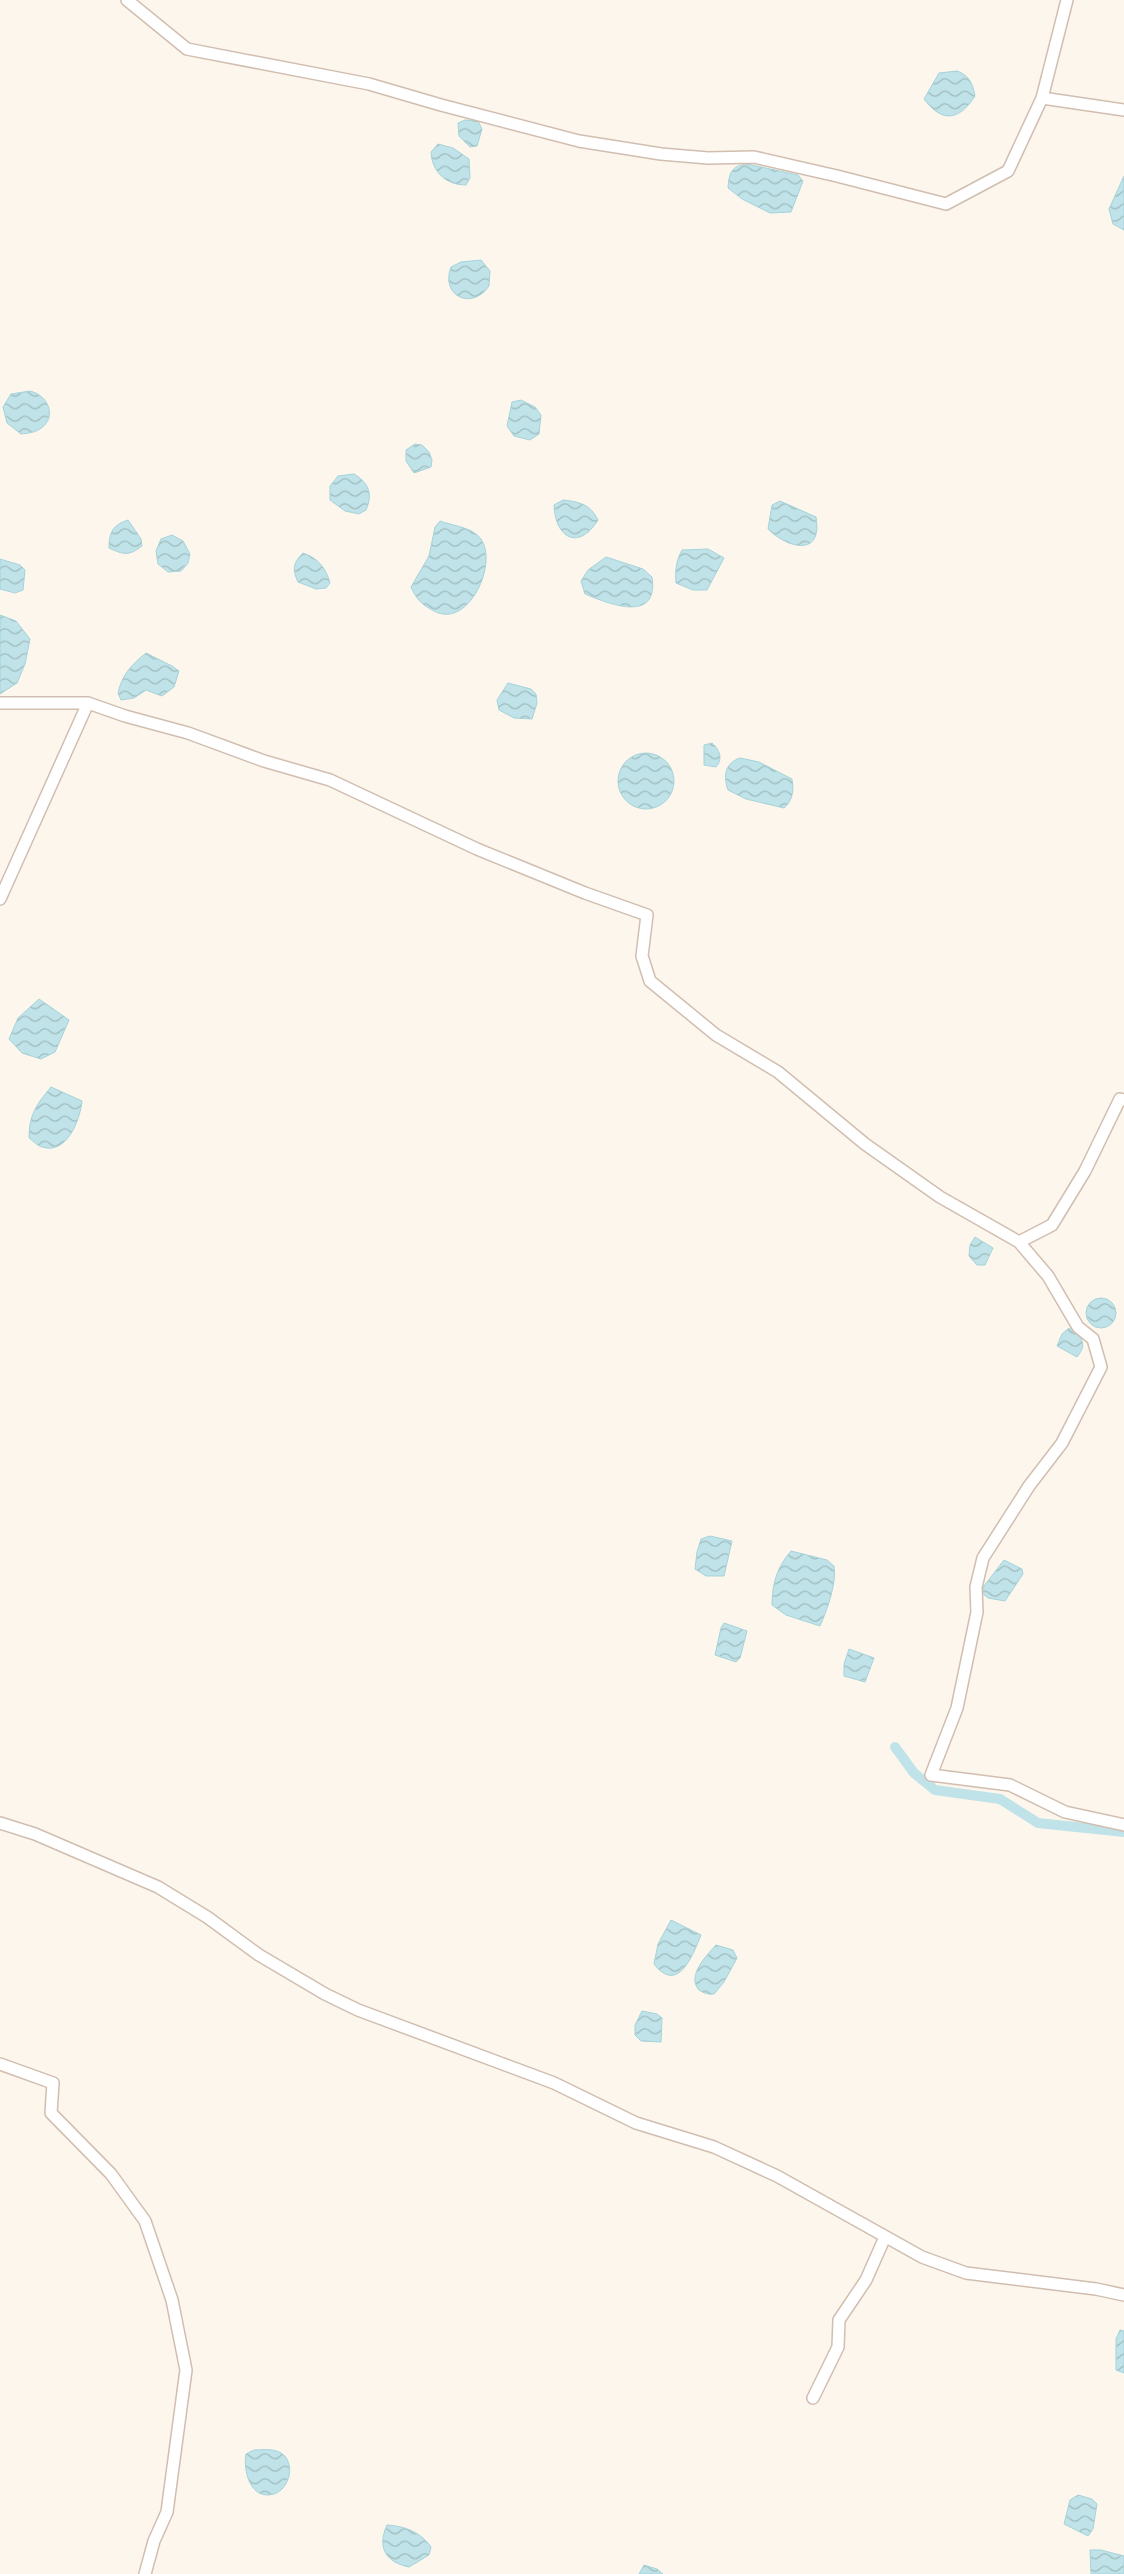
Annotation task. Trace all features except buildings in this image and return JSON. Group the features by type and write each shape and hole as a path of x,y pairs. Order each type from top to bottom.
{"street":[{"path":"128,0 187,49 369,84 579,141 661,154 708,158 754,157 946,204 1008,171 1042,98 1067,0"},
{"path":"1042,98 1124,110"},
{"path":"0,703 88,703 125,716 188,732 264,761 330,780 477,849 585,893 647,915 642,956 650,981 716,1035 778,1072 865,1144 933,1192 1019,1242 1048,1276 1078,1327 1093,1339 1102,1367 1062,1443 1029,1486 984,1558 976,1588 977,1612 958,1708 932,1775 1010,1785 1065,1812 1124,1825"},
{"path":"0,898 88,703"},
{"path":"1019,1242 1052,1225 1085,1171 1120,1099 1124,1100"},
{"path":"0,1823 35,1834 158,1888 208,1917 260,1956 325,1994 358,2010 554,2083 636,2123 714,2147 777,2176 922,2256 966,2273 1096,2289 1124,2295"},
{"path":"0,2064 53,2083 51,2113 111,2174 145,2221 172,2300 186,2370 167,2512 154,2542 145,2574"},
{"path":"813,2398 838,2347 839,2320 866,2280 885,2236"}],"water":[{"path":"957,71 970,80 975,96 957,114 944,115 937,112 924,99 939,73"},
{"path":"465,120 478,121 482,129 477,146 470,147 459,136 458,123"},
{"path":"438,144 453,148 469,159 470,178 466,185 452,183 437,171 431,152"},
{"path":"747,164 798,175 803,181 791,212 770,213 742,199 728,188 732,171 737,166"},
{"path":"1124,176 1124,230 1113,224 1109,209"},
{"path":"481,260 490,271 489,286 482,294 474,298 460,297 450,286 451,267 461,262"},
{"path":"30,391 42,397 46,402 49,419 40,429 31,433 21,434 7,423 3,407 11,394"},
{"path":"521,400 535,407 541,415 539,434 530,440 514,436 507,426 512,402"},
{"path":"415,444 422,445 429,452 432,460 431,467 414,473 406,461 406,450"},
{"path":"354,474 366,485 369,494 366,510 359,514 345,511 330,500 330,486 338,476"},
{"path":"563,500 588,507 598,520 583,536 576,538 569,536 558,525 554,505"},
{"path":"780,501 816,517 817,530 814,539 809,544 793,544 784,541 768,529 772,505"},
{"path":"128,520 141,539 142,546 130,553 119,552 109,548 111,533 115,527"},
{"path":"440,521 464,528 476,534 483,544 486,557 479,587 471,600 460,610 448,614 434,611 426,606 417,598 411,587 429,556 435,527"},
{"path":"172,535 183,541 190,554 188,563 181,571 168,572 158,564 156,551 161,539"},
{"path":"708,549 724,558 707,590 693,590 676,583 676,566 682,550"},
{"path":"303,553 313,558 324,568 330,583 326,588 316,589 298,582 294,566"},
{"path":"606,557 643,569 652,577 652,592 648,601 640,606 630,607 607,602 585,594 581,581 588,570"},
{"path":"0,559 20,565 25,570 23,590 15,593 0,589"},
{"path":"0,615 16,621 30,639 25,664 17,683 0,694"},
{"path":"146,653 179,671 174,687 162,696 146,690 134,698 121,700 118,693 125,676 132,666"},
{"path":"508,683 531,689 536,694 537,703 532,719 514,718 499,710 497,700"},
{"path":"712,743 720,755 716,767 704,765 704,745"},
{"path":"640,753 652,753 662,757 670,765 674,781 670,797 662,805 652,809 640,809 630,805 622,797 618,787 618,775 622,765 630,757"},
{"path":"740,758 759,762 792,779 792,795 784,808 746,799 728,790 726,771 731,763"},
{"path":"39,999 69,1020 55,1052 41,1059 22,1053 9,1039 18,1018"},
{"path":"51,1087 82,1101 81,1109 71,1134 59,1146 51,1148 37,1145 29,1138 29,1130 34,1111"},
{"path":"975,1237 993,1248 985,1265 977,1265 969,1256 970,1245"},
{"path":"1101,1298 1111,1303 1116,1313 1111,1323 1101,1328 1091,1323 1086,1313 1091,1303"},
{"path":"1069,1328 1080,1338 1083,1344 1077,1357 1057,1346 1062,1334"},
{"path":"710,1536 732,1541 724,1576 706,1576 695,1569 701,1539"},
{"path":"791,1551 827,1560 834,1566 833,1588 820,1626 786,1615 772,1605 776,1576 782,1563"},
{"path":"1004,1560 1022,1569 1023,1574 1005,1601 988,1598 982,1593 984,1586"},
{"path":"724,1623 747,1631 740,1658 736,1662 715,1655 721,1628"},
{"path":"849,1649 874,1658 865,1682 844,1676 844,1664"},
{"path":"671,1920 701,1935 684,1969 677,1974 670,1975 654,1964 658,1944"},
{"path":"716,1945 733,1950 737,1958 724,1982 714,1994 709,1994 699,1990 695,1978 699,1966"},
{"path":"642,2011 657,2014 662,2018 661,2042 641,2041 635,2035 635,2025"},
{"path":"1120,2330 1124,2331 1124,2373 1116,2370 1116,2339"},
{"path":"254,2450 275,2450 286,2457 290,2469 289,2475 284,2487 280,2491 266,2495 259,2493 250,2483 245,2461 246,2454"},
{"path":"1078,2495 1092,2499 1097,2504 1093,2529 1088,2536 1064,2524 1070,2500"},
{"path":"387,2525 406,2528 422,2537 431,2547 429,2555 409,2567 394,2561 385,2552 383,2547 384,2533"},
{"path":"1090,2550 1101,2550 1124,2556 1124,2574 1091,2574"},
{"path":"644,2565 657,2569 663,2574 639,2574"}],"waterway":[{"path":"895,1747 914,1773 935,1790 1000,1799 1038,1823 1124,1832"}]}
